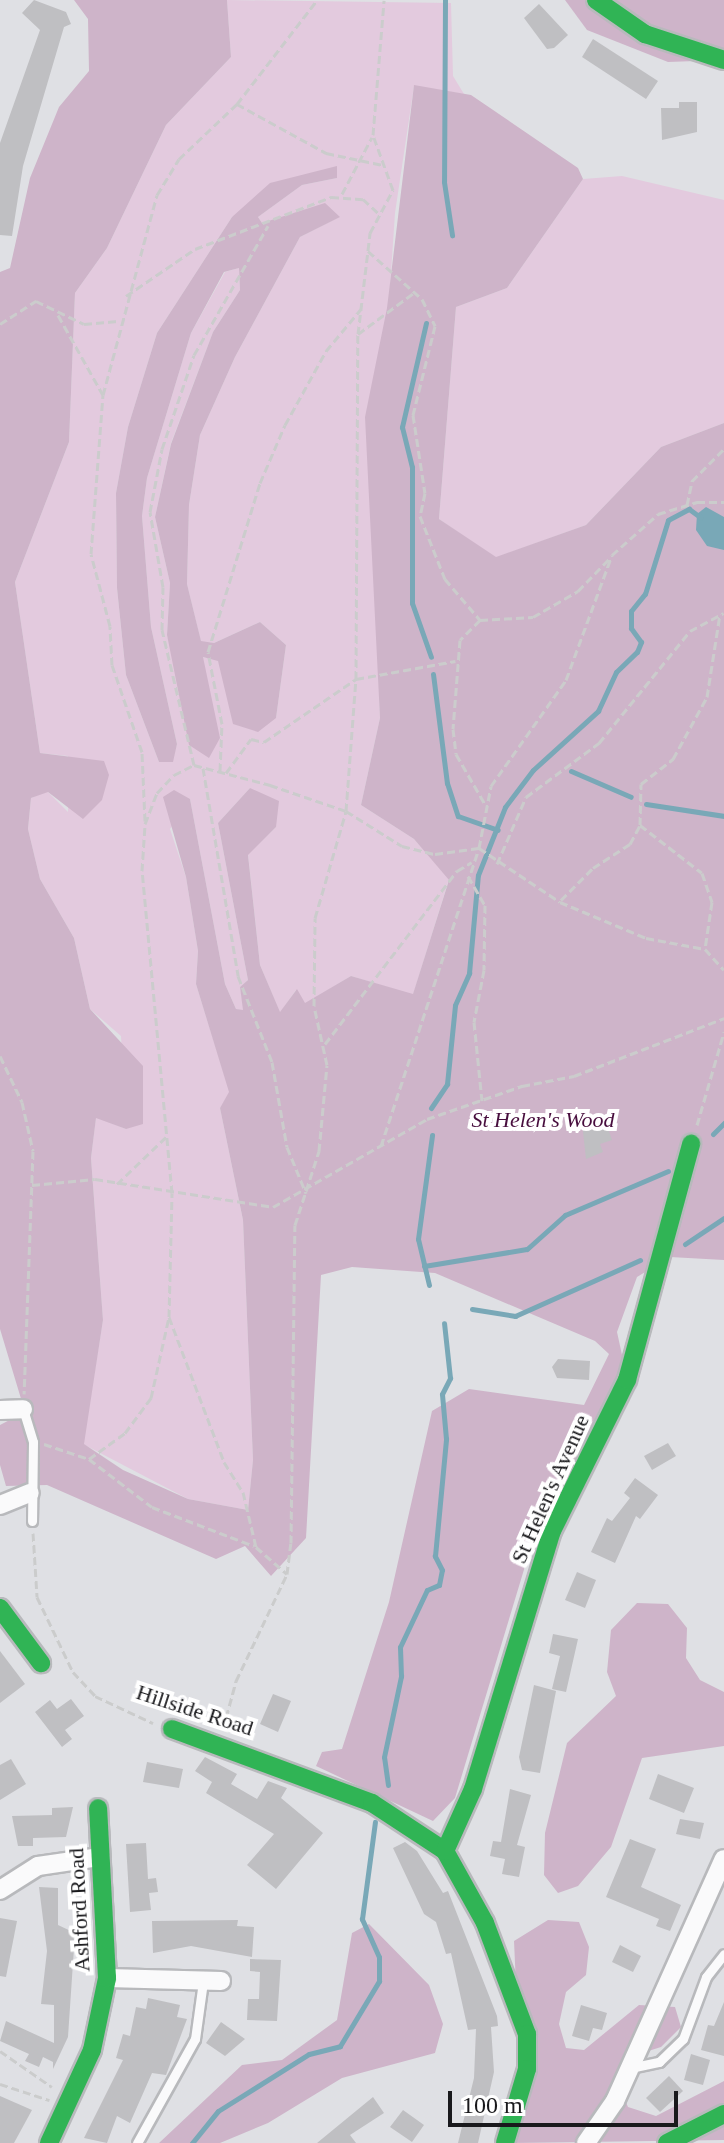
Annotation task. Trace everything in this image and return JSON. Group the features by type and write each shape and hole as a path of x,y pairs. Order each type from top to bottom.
{"street":[{"path":"596,0 645,34 724,60"},
{"name":"St Helen's Avenue","path":"445,1851 473,1789 552,1531 627,1380 653,1300 691,1144"},
{"path":"0,1410 23,1409"},
{"path":"0,1505 30,1493"},
{"path":"0,1608 41,1663"},
{"name":"Hillside Road","path":"172,1729 220,1742 399,1815 445,1851"},
{"name":"Ashford Road","path":"49,2143 71,2103 92,2050 107,1978 98,1808"},
{"path":"445,1851 485,1923 527,2034 527,2069 505,2143"},
{"path":"4,1879 64,1858 100,1857"},
{"path":"586,2143 630,2068 720,1879 724,1859"},
{"path":"107,1978 212,1981"},
{"path":"667,2143 724,2114"}],"lane":[{"path":"23,1409 33,1442 32,1521"},
{"path":"630,2068 659,2062 683,2039 706,1977 724,1954"},
{"path":"137,2143 195,2039 212,1981"}],"path":[{"path":"89,1459 125,1433 151,1398 169,1317 172,1193 142,871 145,824 142,752 112,665 110,626 91,554 103,395 119,321 157,195 179,159 237,104 317,0"},
{"path":"342,194 373,135 384,0"},
{"path":"237,104 326,153 385,165"},
{"path":"220,1742 236,1681 287,1574 295,1225 324,1125 325,1044 314,1006 315,918 346,811 356,679 358,334 368,251 380,215 393,190 373,135"},
{"path":"126,296 195,249 268,226 342,194 363,199 380,215"},
{"path":"194,765 162,630 163,587 150,512 162,449 194,355 268,226"},
{"path":"368,251 415,292 435,326 413,415 425,493 423,532 445,579 480,620"},
{"path":"358,334 415,292"},
{"path":"0,324 36,301 58,315 84,324 119,321"},
{"path":"220,771 222,724 208,652 260,483 285,425 326,351 361,308"},
{"path":"58,315 103,395"},
{"path":"687,505 692,481 724,449"},
{"path":"485,805 456,754 460,640 480,620 533,617 578,591 658,514 687,505 724,502"},
{"path":"381,1146 479,848 491,786 566,680 612,555"},
{"path":"560,902 593,868 630,844 640,825 641,784 673,759 707,697 722,613"},
{"path":"495,863 526,797 599,743 690,631 722,613"},
{"path":"226,773 251,739 264,742 356,679 457,661"},
{"path":"145,824 157,793 194,765 346,811 402,846 435,854 479,848"},
{"path":"203,767 238,976 272,1062 287,1147 306,1193"},
{"path":"640,825 702,873 712,902 705,949"},
{"path":"479,848 495,863 560,902 646,938 705,949 724,970"},
{"path":"325,1044 457,871 474,861"},
{"path":"468,876 485,905 484,970 474,1022 482,1101"},
{"path":"32,1185 95,1179 273,1207 306,1193 427,1119 574,1076 724,1018"},
{"path":"691,1144 724,1032"},
{"path":"0,1056 22,1102 32,1185 31,1350 23,1409"},
{"path":"116,1184 166,1137"},
{"path":"169,1317 224,1462 243,1492 256,1547"},
{"path":"33,1442 60,1445 89,1459 152,1507 256,1547 287,1574"},
{"name":"Hillside Road","path":"32,1521 37,1597 73,1672 128,1716 172,1729"},
{"path":"0,2051 24,2072 71,2103"},
{"path":"0,2084 71,2103"}],"shaded area":[{"path":"227,0 451,3 453,76 464,94 414,86 395,213 374,527 380,718 361,805 414,839 449,879 413,995 351,976 305,1004 296,990 280,1013 260,965 248,854 276,827 250,788 218,823 248,980 240,987 244,1011 236,1009 225,984 190,799 170,829 186,877 198,951 196,984 230,1093 220,1108 243,1220 253,1460 248,1510 188,1499 83,1444 103,1320 91,1158 96,1117 126,1129 121,1036 90,1009 74,938 40,879 28,829 31,798 47,791 68,812 68,756 40,753 15,582 69,442 75,293 107,248 166,125 231,57","holes":["337,167 337,178 302,185 258,217 262,223 325,204 339,217 300,237 235,357 200,435 189,505 187,584 201,642 214,643 260,622 286,645 276,718 223,676 218,660 202,657 206,685 181,688 167,635 170,583 155,517 171,443 213,332 240,290 239,268 225,272 191,333 147,478 142,516 151,627 177,744 172,762 159,762 126,675 117,588 116,493 128,427 157,333 232,217"]},
{"path":"622,176 724,200 724,423 661,447 586,525 495,558 439,519 456,307 507,288 583,179"}],"green space":[{"name":"St Helen's Wood","path":"74,0 227,0 231,57 166,125 107,248 75,293 69,442 15,582 40,753 104,761 109,775 102,800 83,819 48,792 31,798 28,829 40,879 74,938 90,1009 143,1066 143,1124 126,1129 96,1118 91,1158 103,1320 84,1444 123,1470 188,1499 248,1510 253,1460 243,1220 220,1108 229,1092 196,984 198,951 186,877 163,797 174,790 190,799 225,984 236,1009 243,1010 240,987 248,980 218,823 250,788 279,801 276,827 248,855 260,965 280,1012 297,989 305,1003 351,976 413,994 449,880 414,839 361,805 380,718 365,417 387,308 414,85 471,95 578,168 583,179 507,288 456,307 439,519 496,557 586,525 661,447 724,423 724,1260 670,1257 637,1277 617,1332 624,1364 529,1553 455,1798 433,1821 316,1766 322,1752 342,1749 389,1602 432,1411 469,1389 584,1405 609,1354 595,1341 435,1273 352,1267 321,1275 306,1538 271,1576 245,1546 216,1559 47,1485 6,1486 0,1465 0,1425 25,1412 0,1329 0,272 10,268 30,178 59,107 89,71 88,19"},
{"path":"565,0 724,0 724,60 668,62 587,30"},
{"path":"337,166 337,178 302,185 258,217 262,223 325,203 340,217 300,237 235,357 200,435 189,505 187,584 201,641 214,643 260,622 286,645 276,718 258,732 233,724 218,661 203,657 220,738 209,758 189,745 167,635 170,583 155,517 171,444 213,332 240,290 239,268 224,272 191,333 147,478 142,516 151,627 177,744 173,762 159,762 126,675 117,588 116,493 128,427 157,333 232,217 270,183"},
{"path":"637,1603 668,1604 687,1628 686,1658 700,1680 724,1692 724,1746 642,1758 611,1847 578,1886 558,1893 544,1875 545,1833 567,1743 616,1696 607,1672 611,1630"},
{"path":"548,1920 579,1922 589,1947 586,1975 566,1992 559,2024 566,2048 584,2050 639,2005 675,2007 681,2027 661,2047 623,2059 617,2081 628,2107 656,2116 724,2081 724,2140 512,2143 522,2118 514,1941"},
{"path":"369,1924 429,1985 443,2024 435,2053 342,2078 268,2123 220,2143 159,2143 242,2065 282,2060 337,2020 352,1933"}],"water":[{"path":"706,507 724,517 724,550 707,546 696,530 697,514"}],"building":[{"path":"34,0 66,12 71,24 64,27 23,166 12,236 0,235 0,143 40,30 22,13"},
{"path":"539,4 568,35 554,48 547,49 524,18"},
{"path":"593,39 658,81 646,99 582,57"},
{"path":"679,102 697,102 697,132 662,140 661,108 679,108"},
{"path":"604,1116 612,1140 600,1144 603,1152 586,1159 582,1123"},
{"path":"558,1359 590,1361 589,1380 557,1378 552,1367"},
{"path":"668,1443 676,1456 652,1470 644,1456"},
{"path":"635,1478 658,1495 640,1519 636,1516 615,1563 591,1552 607,1518 612,1521 630,1498 624,1493"},
{"path":"577,1572 596,1580 585,1608 565,1600"},
{"path":"553,1634 578,1639 566,1692 552,1689 560,1656 549,1653"},
{"path":"0,1651 25,1684 0,1703"},
{"path":"534,1685 556,1691 540,1773 522,1770 519,1757"},
{"path":"273,1694 291,1701 278,1732 260,1724"},
{"path":"71,1699 84,1716 65,1730 72,1739 62,1747 35,1712 50,1700 57,1709"},
{"path":"205,1757 237,1774 231,1784 257,1799 268,1781 287,1788 281,1798 323,1833 276,1889 247,1865 274,1834 206,1793 212,1782 195,1771"},
{"path":"11,1759 26,1784 0,1800 0,1765"},
{"path":"147,1762 183,1769 179,1788 143,1782"},
{"path":"658,1774 694,1788 684,1813 649,1799"},
{"path":"510,1789 531,1795 517,1845 525,1847 519,1877 502,1874 505,1859 490,1856 493,1841 501,1842"},
{"path":"73,1807 66,1837 33,1838 33,1846 18,1846 12,1816 52,1815 52,1808"},
{"path":"680,1819 704,1823 700,1839 676,1834"},
{"path":"630,1839 656,1849 641,1887 681,1905 670,1931 656,1926 659,1919 606,1897"},
{"path":"405,1842 417,1851 443,1893 448,1891 497,2016 498,2026 491,2027 494,2072 478,2143 458,2143 474,2078 476,2029 468,2030 451,1953 446,1954 436,1922 424,1914 393,1848"},
{"path":"146,1843 148,1879 156,1878 158,1892 149,1893 151,1910 130,1912 126,1844"},
{"path":"39,1887 58,1888 58,1925 75,1933 68,2037 53,2069 53,2062 43,2057 39,2067 25,2061 29,2054 0,2041 6,2021 54,2043 54,2005 41,2004 47,1951"},
{"path":"0,1918 17,1921 6,1977 0,1976"},
{"path":"238,1920 237,1926 254,1927 252,1957 191,1946 153,1953 152,1921"},
{"path":"620,1945 641,1956 633,1972 612,1962"},
{"path":"250,1959 281,1960 277,2021 247,2020 248,1999 259,1999 260,1972 250,1971"},
{"path":"148,1998 180,2005 177,2017 187,2019 166,2075 152,2073 130,2123 117,2116 107,2143 84,2138 123,2060 116,2058 123,2034 130,2036 136,2007 146,2009"},
{"path":"724,2002 724,2056 701,2050 708,2025 714,2026"},
{"path":"581,2005 607,2013 602,2030 593,2028 589,2041 572,2036"},
{"path":"221,2022 245,2039 225,2056 206,2043"},
{"path":"691,2054 710,2060 703,2085 684,2080"},
{"path":"669,2076 683,2091 660,2112 646,2098"},
{"path":"0,2096 32,2110 14,2143 0,2143"},
{"path":"373,2097 384,2113 350,2135 356,2143 317,2143"},
{"path":"403,2110 424,2125 412,2142 390,2127"}],"waterway":[{"path":"445,0 444,182 452,235"},
{"path":"426,323 402,427 412,467 412,603 431,657"},
{"path":"431,1108 447,1084 455,1005 469,973 478,875 505,807 533,770 598,711 616,672 637,652 641,642 631,628 631,611 645,594 668,520 689,509 700,517"},
{"path":"433,674 447,783 458,816 498,830"},
{"path":"571,771 631,797"},
{"path":"646,804 724,816"},
{"path":"713,1134 724,1123"},
{"path":"429,1285 418,1239 432,1135"},
{"path":"424,1266 527,1249 565,1215 668,1171"},
{"path":"685,1244 724,1218"},
{"path":"472,1309 515,1316 640,1260"},
{"path":"388,1785 384,1757 401,1676 400,1647 427,1590 439,1585 442,1570 435,1556 446,1439 442,1394 450,1378 444,1323"},
{"path":"192,2143 218,2111 309,2054 340,2046 379,1981 379,1957 362,1919 375,1822"}],"traffic: fast":[{"path":"596,0 645,34 724,60"},
{"path":"445,1851 473,1789 552,1531 627,1380 691,1144"},
{"path":"0,1608 41,1663"},
{"path":"172,1729 372,1803 445,1851 485,1923 527,2034 527,2069 505,2143"},
{"path":"49,2143 92,2050 107,1978 98,1808"},
{"path":"667,2143 724,2114"}]}
